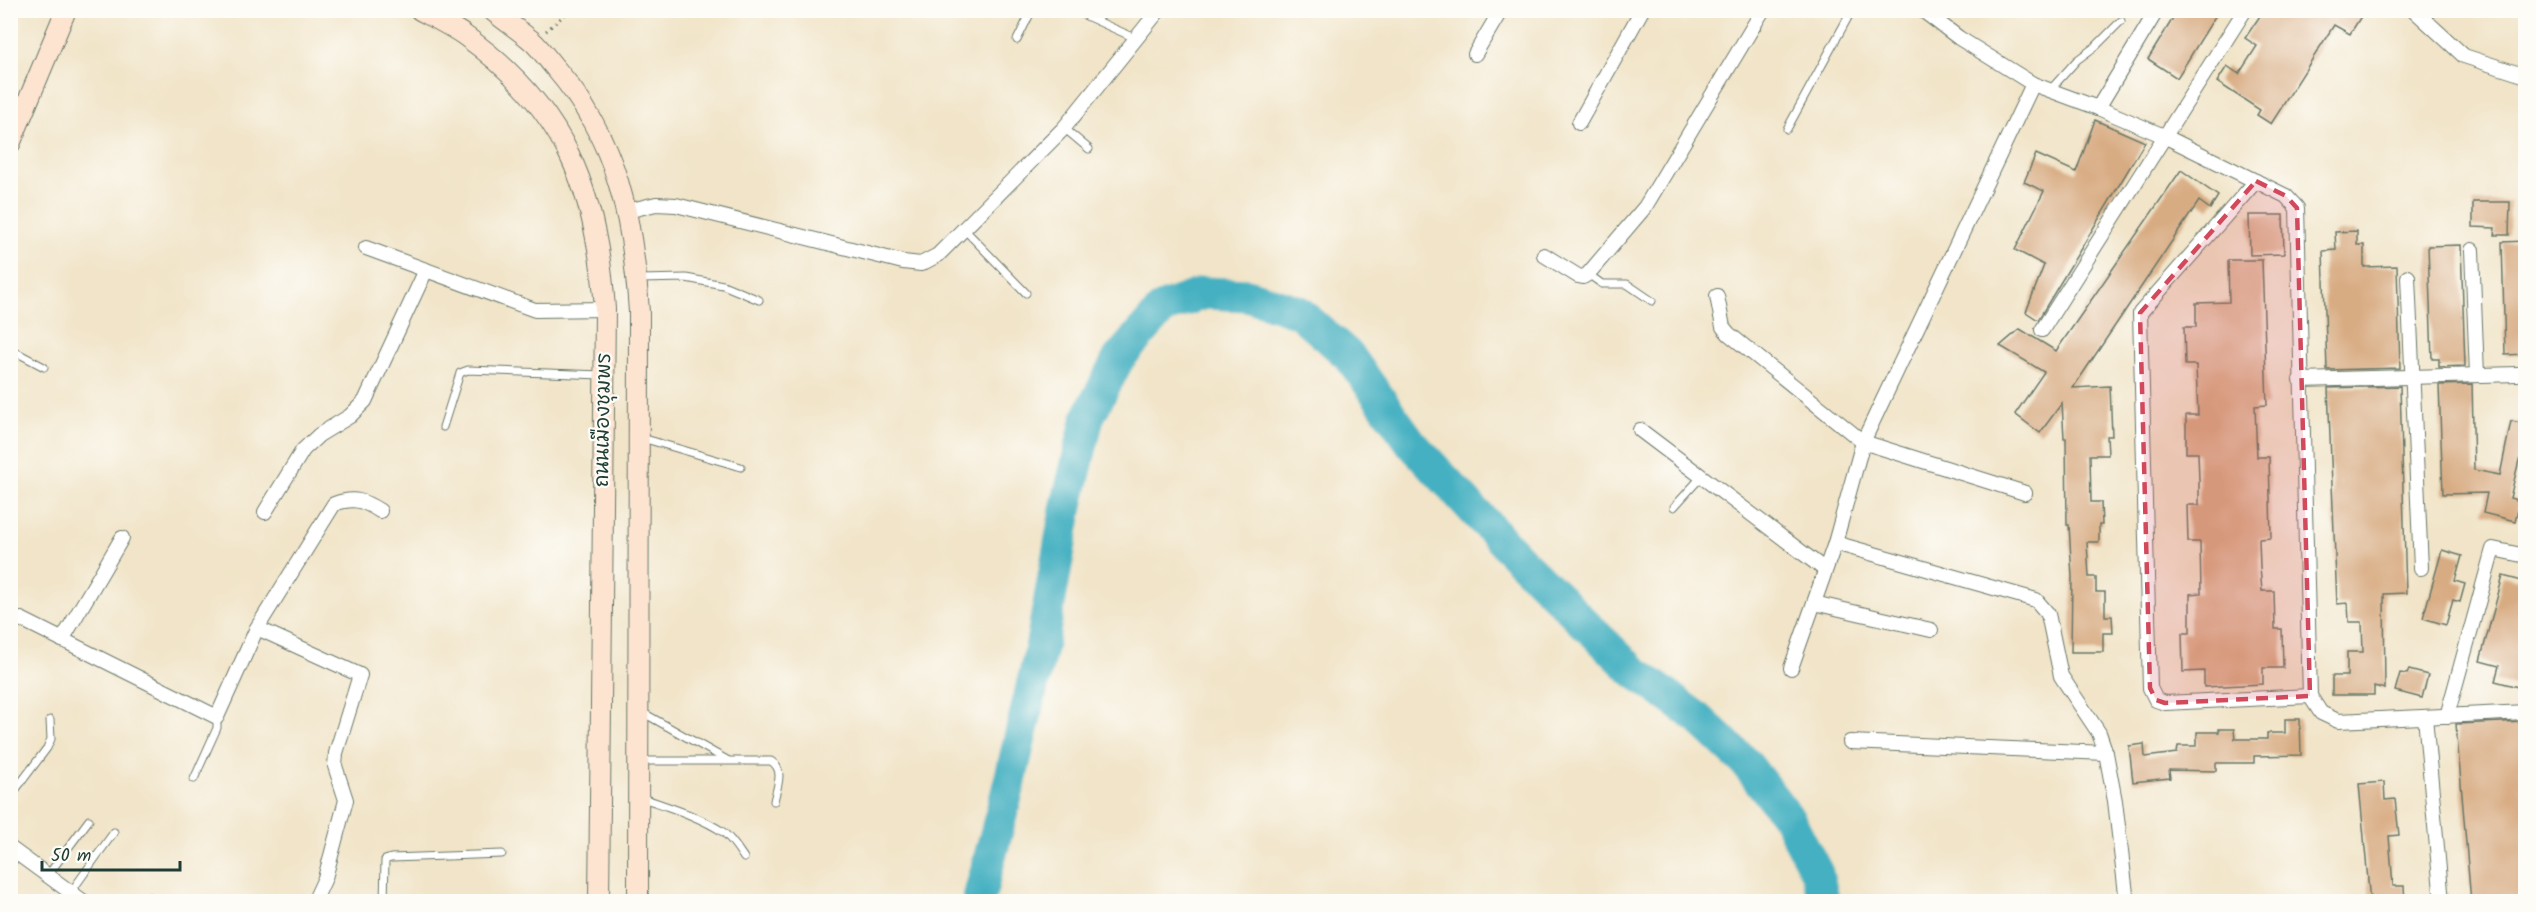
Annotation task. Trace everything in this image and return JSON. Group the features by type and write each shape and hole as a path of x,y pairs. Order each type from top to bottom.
{"main road":[{"path":"10,144 66,10"},
{"name":"ถนนเมืองชุมพร","path":"420,10 462,34 503,65 543,109 571,156 585,189 596,229 603,269 605,309 599,902"},
{"name":"ถนนเมืองชุมพร","path":"492,10 533,42 574,89 602,137 627,211 637,279 639,312 638,902"}],"street":[{"path":"627,211 656,204 676,205 903,262 921,264 938,255 1064,128 1159,10"},
{"path":"1475,54 1501,10"},
{"path":"1579,123 1642,10"},
{"path":"1544,255 1578,276 1583,277 1588,274 1645,207 1763,10"},
{"path":"1922,10 1959,38 2033,84 2164,136 2286,196 2297,208 2310,696 2321,713 2338,721 2526,712"},
{"path":"2098,108 2157,10"},
{"path":"2042,330 2244,10"},
{"path":"2414,10 2464,56 2526,76"},
{"path":"1791,668 1835,543 1863,442 2033,84"},
{"path":"2256,181 2140,313 2150,688 2156,700 2165,703 2310,696"},
{"path":"366,248 535,310 605,309"},
{"path":"2472,250 2477,375"},
{"path":"265,512 303,450 319,435 350,416 365,400 426,270"},
{"path":"2408,277 2421,568"},
{"path":"1717,296 1723,327 1728,334 1863,442 2025,493"},
{"path":"2300,380 2518,374"},
{"path":"1640,429 1824,569"},
{"path":"10,623 21,620 217,717 257,628 334,504 347,499 362,500 380,511"},
{"path":"62,640 122,538"},
{"path":"1835,543 2036,600 2048,614 2055,659 2061,676 2099,733 2106,753 2115,801 2127,902"},
{"path":"2447,716 2493,549 2526,556"},
{"path":"1814,603 1930,630"},
{"path":"257,628 360,675 336,753 335,766 346,800 325,878 314,902"},
{"path":"2425,717 2442,902"},
{"path":"1850,742 2106,753"},
{"path":"10,848 84,902"}],"lane":[{"path":"1017,40 1032,10"},
{"path":"1073,10 1137,39"},
{"path":"1088,10 1092,19"},
{"path":"1787,129 1852,10"},
{"path":"2050,90 2077,60 2096,46 2121,21"},
{"path":"1064,128 1089,149"},
{"path":"964,229 1026,293"},
{"path":"1588,274 1602,284 1627,284 1652,301"},
{"path":"637,279 686,278 723,285 759,300"},
{"path":"10,349 44,367"},
{"path":"443,427 460,372 468,370 605,375"},
{"path":"639,437 741,467"},
{"path":"1674,507 1702,476"},
{"path":"638,710 730,761"},
{"path":"194,778 217,728 217,717"},
{"path":"10,797 47,748 51,739 50,720"},
{"path":"638,761 771,761 778,765 780,772 774,801"},
{"path":"638,796 682,812 724,833 744,858"},
{"path":"48,875 89,820"},
{"path":"71,892 114,832"},
{"path":"384,902 383,866 385,860 502,854"}],"path":[{"path":"533,42 570,10"}],"highlighted area":[{"path":"2256,181 2286,196 2297,208 2310,696 2165,703 2156,700 2150,688 2140,313"}],"building":[{"path":"2178,10 2219,10 2177,78 2148,59"},
{"path":"2264,10 2365,10 2350,34 2334,25 2271,124 2257,115 2260,110 2217,82 2227,66 2239,74 2257,46 2245,38"},
{"path":"2095,120 2145,142 2038,320 2026,312 2044,265 2015,250 2044,191 2024,182 2036,154 2076,172"},
{"path":"2181,170 2218,196 2210,209 2199,201 2073,388 2110,386 2112,436 2107,436 2108,455 2090,455 2091,502 2101,502 2102,525 2099,525 2099,542 2087,542 2089,577 2096,577 2096,592 2105,592 2105,616 2112,616 2113,633 2103,633 2103,652 2071,652 2072,577 2069,525 2067,525 2066,438 2064,438 2062,403 2040,433 2015,414 2044,372 2000,346 2020,329 2056,351"},
{"path":"2473,202 2510,202 2509,235 2494,235 2495,228 2473,227"},
{"path":"2249,215 2283,215 2284,254 2250,255"},
{"path":"2357,231 2357,245 2364,245 2364,267 2397,266 2400,368 2327,370 2323,251 2336,250 2335,232"},
{"path":"2526,241 2526,354 2505,355 2502,242"},
{"path":"2461,245 2465,366 2439,367 2439,359 2432,359 2428,246"},
{"path":"2228,260 2262,260 2267,405 2255,406 2257,457 2269,457 2271,538 2259,539 2260,567 2262,591 2274,591 2275,629 2282,629 2283,668 2263,668 2263,684 2204,687 2204,671 2183,672 2182,633 2190,633 2190,594 2201,593 2200,542 2188,542 2187,505 2199,505 2199,481 2198,453 2186,453 2186,415 2198,415 2196,365 2185,365 2184,327 2196,327 2196,303 2229,302"},
{"path":"2472,384 2474,470 2500,475 2511,421 2526,424 2526,461 2519,460 2510,498 2520,501 2515,521 2483,513 2487,493 2443,494 2439,385"},
{"path":"2400,386 2406,593 2384,594 2385,689 2374,686 2374,695 2332,695 2332,676 2347,676 2347,652 2363,652 2362,622 2349,622 2348,603 2337,604 2328,388"},
{"path":"2442,550 2462,556 2455,581 2465,584 2460,602 2453,600 2446,625 2423,618"},
{"path":"2503,576 2526,582 2526,659 2518,687 2495,681 2499,666 2480,661"},
{"path":"2409,670 2428,675 2422,698 2395,691 2400,673 2407,674"},
{"path":"2285,719 2300,719 2301,755 2254,756 2254,763 2216,763 2216,771 2169,770 2170,778 2133,782 2129,746 2144,744 2145,757 2177,753 2178,746 2197,746 2197,732 2219,732 2219,729 2234,729 2235,739 2267,739 2267,733 2285,733"},
{"path":"2526,721 2526,902 2471,902 2456,724"},
{"path":"2384,782 2385,800 2395,799 2399,835 2389,836 2393,886 2404,886 2405,902 2370,902 2359,784"}],"waterway":[{"path":"978,902 1009,785 1041,648 1067,505 1088,417 1119,358 1163,308 1204,293 1247,295 1299,312 1349,356 1412,444 1517,557 1631,669 1699,719 1745,762 1789,819 1817,873 1824,902"}]}
